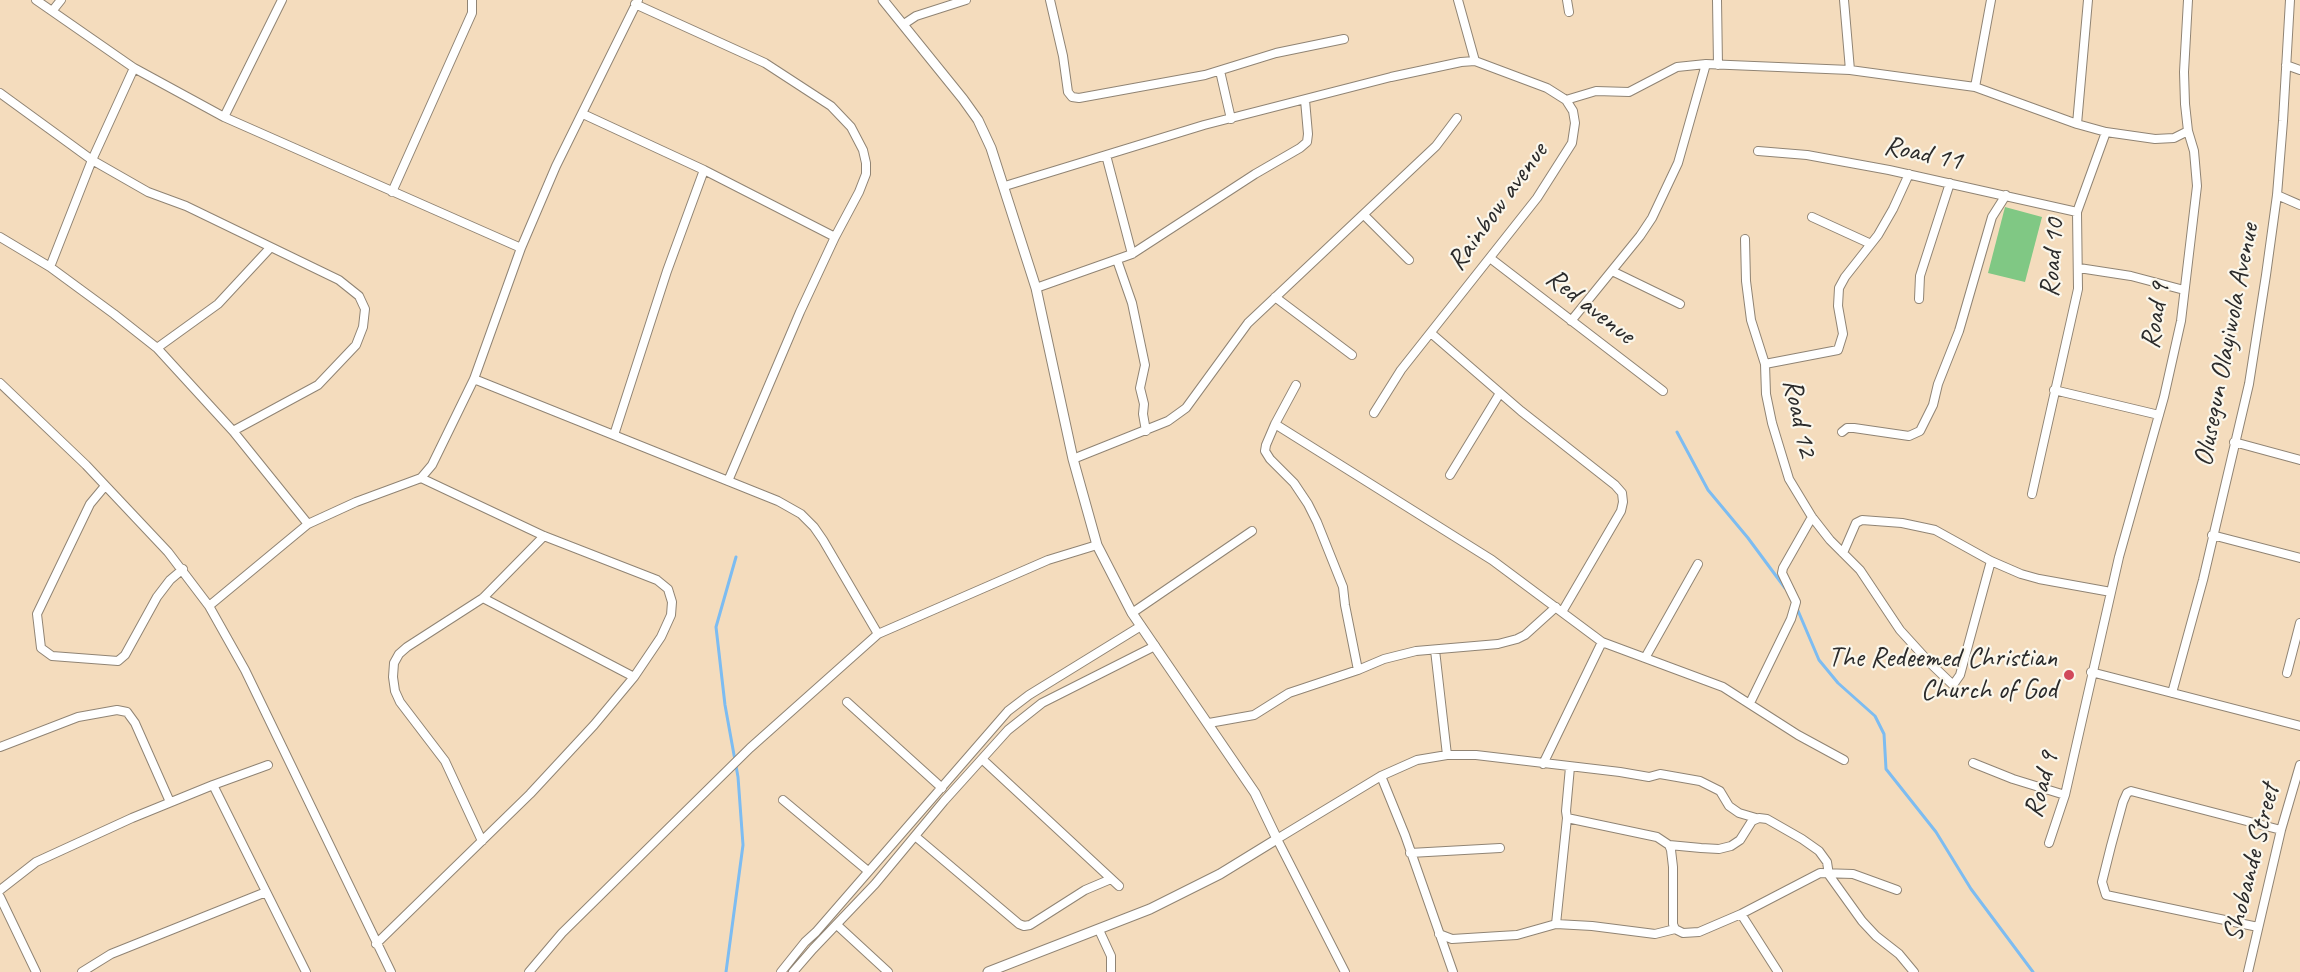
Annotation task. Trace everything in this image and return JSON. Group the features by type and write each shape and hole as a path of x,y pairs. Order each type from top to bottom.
{"street":[{"path":"36,0 134,69 224,117 521,248"},
{"path":"53,10 60,0"},
{"path":"224,117 282,0"},
{"path":"392,192 472,13 472,0"},
{"path":"883,0 963,99 978,120 991,148 1036,288 1073,459 1097,545 1132,613 1209,723 1255,794 1345,972"},
{"path":"904,24 916,16 966,0"},
{"path":"1050,0 1063,56 1068,92 1072,97 1079,98 1220,71 1276,53 1344,39"},
{"path":"1458,0 1475,61"},
{"path":"1567,0 1569,12"},
{"path":"1717,0 1718,65"},
{"path":"1844,0 1850,70"},
{"path":"1975,87 1991,0"},
{"path":"2077,124 2088,0"},
{"name":"Road 9","path":"2049,843 2065,795 2091,672 2128,521 2177,343 2197,186 2194,151 2188,131 2184,72 2188,0"},
{"name":"Olusegun Olayiwola Avenue","path":"2172,693 2203,580 2248,384 2277,195 2290,0"},
{"path":"209,606 308,524 356,502 421,478 432,465 474,379 521,248 556,166 636,2 765,63 831,106 851,127 863,150 866,174 859,192 835,237 768,383 728,481"},
{"path":"1005,186 1231,119 1391,78 1475,61 1548,88 1566,100 1596,91 1629,92 1677,67 1706,64 1850,70 1975,87 2077,124 2106,132 2156,139 2174,138 2188,131"},
{"path":"1571,321 1652,218 1678,163 1687,124 1706,64"},
{"path":"2286,65 2300,70"},
{"path":"50,267 92,160 134,69"},
{"path":"1220,71 1231,119"},
{"path":"0,93 92,160 148,192 186,206 339,280 359,296 365,309 363,327 356,345 318,385 233,431"},
{"path":"1036,288 1132,254 1307,142 1305,100"},
{"name":"Rainbow avenue","path":"1374,413 1401,370 1432,334 1537,198 1572,143 1575,123 1573,111 1566,100"},
{"path":"583,114 705,170 835,237"},
{"path":"1073,459 1146,431 1168,421 1186,408 1248,323 1436,146 1457,118"},
{"name":"Road 10","path":"2032,494 2078,289 2077,212 2106,132"},
{"name":"Road 11","path":"1758,152 1807,154 1909,174 2077,212"},
{"path":"1106,155 1132,254"},
{"path":"614,435 667,271 705,170"},
{"name":"Road 12","path":"1909,174 1893,208 1871,244 1839,288 1838,306 1843,334 1838,350 1765,364 1766,394 1789,479 1812,517 1830,540 1860,570 1900,630 1953,684 1960,675 1991,561"},
{"path":"1919,300 1920,276 1950,183"},
{"path":"1842,432 1847,428 1854,428 1909,436 1920,431 1959,332 1980,251 1992,218 2006,195"},
{"path":"2277,195 2300,205"},
{"path":"1364,215 1409,260"},
{"path":"1812,218 1871,244"},
{"path":"0,237 50,267 157,348 233,431 308,524"},
{"path":"1745,239 1746,281 1751,320 1765,364"},
{"path":"157,348 218,304 270,248"},
{"name":"Red avenue","path":"1490,258 1663,391"},
{"path":"1117,260 1132,303 1145,365 1140,388 1146,431"},
{"path":"2079,268 2130,276 2184,290"},
{"path":"1612,271 1680,304"},
{"path":"1275,297 1352,355"},
{"path":"1209,723 1254,715 1289,693 1384,659 1416,651 1498,644 1525,635 1559,609 1621,512 1622,493 1615,485 1500,393 1432,334"},
{"path":"474,379 778,501 801,514 814,527 878,634"},
{"path":"0,383 69,449 183,569 209,606 245,670 391,972"},
{"path":"1296,386 1275,424 1265,451 1294,483 1317,522 1343,587 1358,670"},
{"path":"2054,390 2159,415"},
{"path":"1450,475 1500,393"},
{"path":"1275,424 1492,560 1602,642 1723,687 1798,735 1844,760"},
{"path":"2234,442 2300,460"},
{"path":"376,944 482,841 594,725 634,677 661,637 671,615 672,602 668,589 657,580 544,536 421,478"},
{"path":"105,486 90,504 37,614 41,648 52,656 111,662 122,660 157,597 170,580 183,569"},
{"path":"1750,703 1797,602 1782,573 1812,517"},
{"path":"1844,553 1856,523 1870,520 1902,523 1935,531 1991,561 2039,579 2111,592"},
{"path":"1132,613 1252,531"},
{"path":"2212,535 2300,558"},
{"path":"482,841 445,761 400,702 395,691 394,663 407,647 483,598 544,536"},
{"path":"529,972 562,933 750,748 878,634 1048,560 1097,545"},
{"path":"1645,658 1698,564"},
{"path":"483,598 634,677"},
{"path":"2287,673 2300,622"},
{"path":"781,972 1008,711 1029,695 1141,626"},
{"path":"1543,764 1602,642"},
{"path":"793,972 1008,730 1042,703 1155,646"},
{"path":"1436,650 1447,755"},
{"path":"2091,672 2300,726"},
{"path":"847,702 942,788"},
{"path":"0,747 78,717 117,710 127,712 135,723 170,802"},
{"path":"988,972 998,966 1150,909 1220,874 1381,776 1417,760 1447,755 1476,755 1620,771 1649,777 1660,774 1700,781 1720,791 1729,806 1739,813 1767,819 1819,851 1827,862 1829,875 1862,921 1876,936 1899,954 1914,972"},
{"path":"982,759 1119,886"},
{"path":"1973,763 2013,779 2065,795"},
{"path":"0,890 36,862 170,802 268,765"},
{"name":"Shobande Street","path":"2248,972 2281,830 2300,765"},
{"path":"1556,924 1570,767"},
{"path":"1381,776 1453,972"},
{"path":"213,785 306,972"},
{"path":"2258,927 2106,895 2102,882 2123,802 2127,793 2131,791 2281,830"},
{"path":"783,800 868,871"},
{"path":"1567,818 1657,837 1668,845 1719,849 1731,846 1740,840 1756,818"},
{"path":"915,836 1024,926 1030,926 1076,894 1112,879"},
{"path":"1668,845 1672,859 1675,929"},
{"path":"1410,853 1500,848"},
{"path":"1439,934 1452,939 1500,936 1556,924 1655,934 1675,929 1683,933 1699,932 1741,914 1820,873 1853,874 1897,890"},
{"path":"82,972 121,950 266,892"},
{"path":"0,897 36,972"},
{"path":"1741,914 1778,972"},
{"path":"837,925 888,972"},
{"path":"1099,930 1111,956 1111,972"}],"green space":[{"path":"2005,207 2042,217 2025,282 1988,273"}],"waterway":[{"path":"1677,432 1708,490 1785,588"},
{"path":"726,972 743,845 738,777 725,705 716,627 736,557"},
{"path":"1796,606 1819,660 1838,683 1875,716 1884,734 1886,769 1936,832 1971,889 2033,972"}],"place":[{"name":"The Redeemed Christian Church of God","path":"2069,675"}]}
